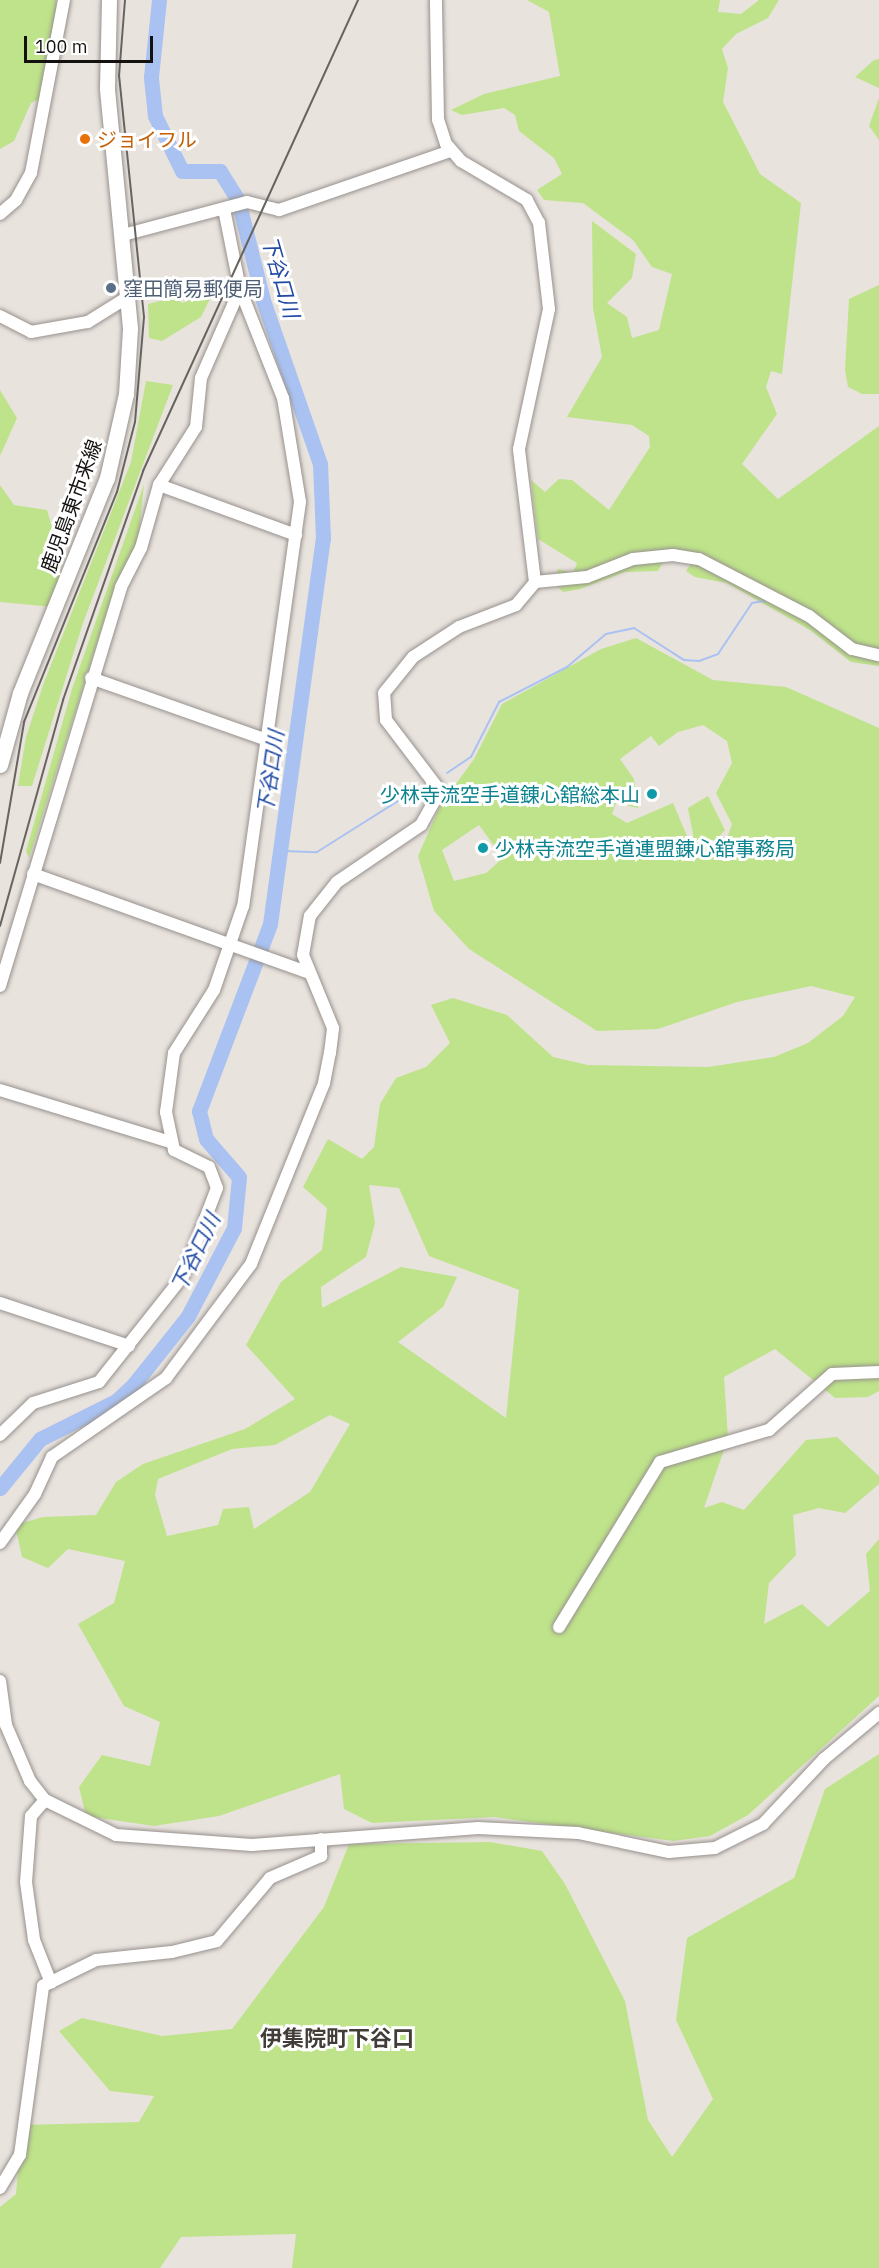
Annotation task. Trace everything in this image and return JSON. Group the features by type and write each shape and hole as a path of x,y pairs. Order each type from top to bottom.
{"main road":[{"name":"鹿児島東市来線","path":"0,765 20,693 115,453 129,365 128,297 107,88 109,0"}],"street":[{"path":"0,214 16,200 31,172 64,0"},
{"path":"436,0 438,120 450,151 527,200 539,223 549,309 519,449 535,582"},
{"path":"123,235 242,204 279,210 450,151"},
{"path":"0,1435 33,1403 99,1382 183,1276 217,1188 215,1173 178,1153 170,1142 166,1112 174,1053 214,990 236,947 258,830 267,740 300,502 285,408 240,289 226,209"},
{"path":"0,986 91,678 159,485 196,428 201,378 240,289"},
{"path":"0,316 31,332 88,322 128,297"},
{"path":"159,485 296,535"},
{"path":"0,1543 35,1494 52,1456 166,1378 251,1263 324,1083 330,1053 333,1028 307,972 303,955 316,903 421,825 434,802 437,787 386,720 382,702 391,681 413,657 459,627 516,605 535,582 586,578 633,559 673,555 699,559 809,616 852,649 879,655"},
{"path":"91,678 267,740"},
{"path":"33,874 307,972"},
{"path":"0,1090 170,1142"},
{"path":"0,1303 129,1346"},
{"path":"559,1627 611,1550 660,1462 769,1430 832,1374 879,1372"},
{"path":"0,1681 6,1725 30,1781 45,1800 117,1835 252,1845 321,1839 532,1829 669,1852 715,1848 763,1824 824,1759 879,1713"},
{"path":"45,1800 31,1816 26,1882 33,1940 51,1983"},
{"path":"0,2188 20,2155 43,1986 96,1960 172,1952 217,1941 270,1878 321,1856 321,1839"}],"green space":[{"path":"0,0 56,0 57,15 44,97 31,103 14,141 0,149"},
{"path":"527,0 720,0 718,12 741,14 759,0 779,0 768,18 736,34 722,49 728,68 723,102 760,174 801,203 782,374 771,371 766,387 777,414 742,464 778,499 879,426 879,666 851,662 810,630 727,583 695,577 686,571 697,555 670,550 658,571 625,572 580,589 563,592 553,582 558,569 573,573 577,563 538,539 531,480 545,492 559,479 572,480 609,510 650,447 649,436 632,425 567,417 602,357 593,308 592,221 636,254 632,278 607,303 627,317 632,338 659,330 672,274 652,267 633,240 583,203 544,200 537,190 562,174 554,158 519,131 515,115 504,108 462,115 451,110 484,94 560,76 549,12"},
{"path":"879,59 879,88 855,77 874,60"},
{"path":"879,98 879,140 869,126"},
{"path":"879,285 879,394 862,394 848,387 845,370 849,299"},
{"path":"206,293 213,293 201,317 162,341 149,338 148,304 176,297 182,303"},
{"path":"146,381 173,385 83,623 32,786 18,786 26,737 43,685 131,462"},
{"path":"0,390 17,418 0,456"},
{"path":"144,484 138,542 110,602 29,858 26,851 72,689"},
{"path":"0,485 14,505 47,510 62,562 53,607 0,602"},
{"path":"636,638 713,680 786,687 879,728 879,1391 868,1397 835,1398 775,1349 724,1377 728,1438 704,1508 722,1502 744,1510 806,1440 837,1437 879,1476 879,1484 845,1513 819,1508 793,1515 796,1555 769,1583 764,1624 802,1604 828,1627 870,1591 866,1554 879,1539 879,1696 748,1815 710,1836 673,1841 494,1817 372,1823 344,1809 340,1774 219,1816 154,1826 86,1816 79,1787 102,1755 150,1766 160,1722 124,1706 78,1624 114,1603 125,1561 68,1549 48,1568 22,1557 15,1525 43,1517 96,1515 116,1482 143,1464 245,1429 295,1399 246,1345 281,1282 322,1250 327,1208 303,1187 328,1139 362,1159 374,1147 380,1104 396,1078 426,1067 450,1043 431,1005 453,998 507,1015 553,1057 588,1065 708,1067 774,1057 808,1043 843,1016 855,997 811,986 737,1002 658,1029 597,1031 469,949 434,911 418,856 440,806 474,759 502,704 601,649","holes":["703,725 727,741 732,763 716,793 732,824 727,838 693,850 673,803 627,823 612,814 616,803 638,808 634,779 620,759 651,736 659,746 678,732","479,825 503,858 486,873 454,881 442,850","369,1185 399,1188 429,1256 519,1290 506,1418 398,1342 443,1307 457,1277 401,1267 322,1308 321,1287 366,1257 375,1223","330,1415 350,1424 310,1492 254,1529 249,1507 223,1509 218,1525 167,1536 155,1495 158,1479 232,1449 275,1445"]},
{"path":"708,796 725,830 717,839 695,845 688,808"},
{"path":"879,1754 879,2268 292,2268 296,2234 181,2237 160,2268 0,2268 0,2207 16,2194 22,2125 139,2122 154,2096 110,2091 59,2031 82,2018 162,2036 232,2029 324,1907 349,1844 490,1842 542,1851 565,1884 625,2001 648,2120 672,2157 713,2099 676,2020 687,1938 794,1878 825,1789"}],"waterway":[{"name":"下谷口川","path":"0,1488 40,1439 116,1401 134,1384 188,1316 234,1228 239,1177 206,1139 199,1111 270,924 323,538 320,464 263,300 238,200 220,171 182,171 155,116 151,77 159,0"},
{"path":"447,773 471,757 499,702 567,667 606,634 634,628 684,660 699,661 718,654 752,603 765,601"},
{"path":"283,851 317,852 417,789"}],"railway":[{"path":"0,863 24,722 117,492 135,422 144,317 119,76 125,0"},
{"path":"0,926 63,700 143,471 358,0"}],"place":[{"name":"ジョイフル","path":"85,139"},
{"name":"窪田簡易郵便局","path":"111,288"},
{"name":"少林寺流空手道錬心舘総本山","path":"652,794"},
{"name":"少林寺流空手道連盟錬心舘事務局","path":"483,848"}],"district":[{"name":"伊集院町下谷口","path":"337,2038"}]}
